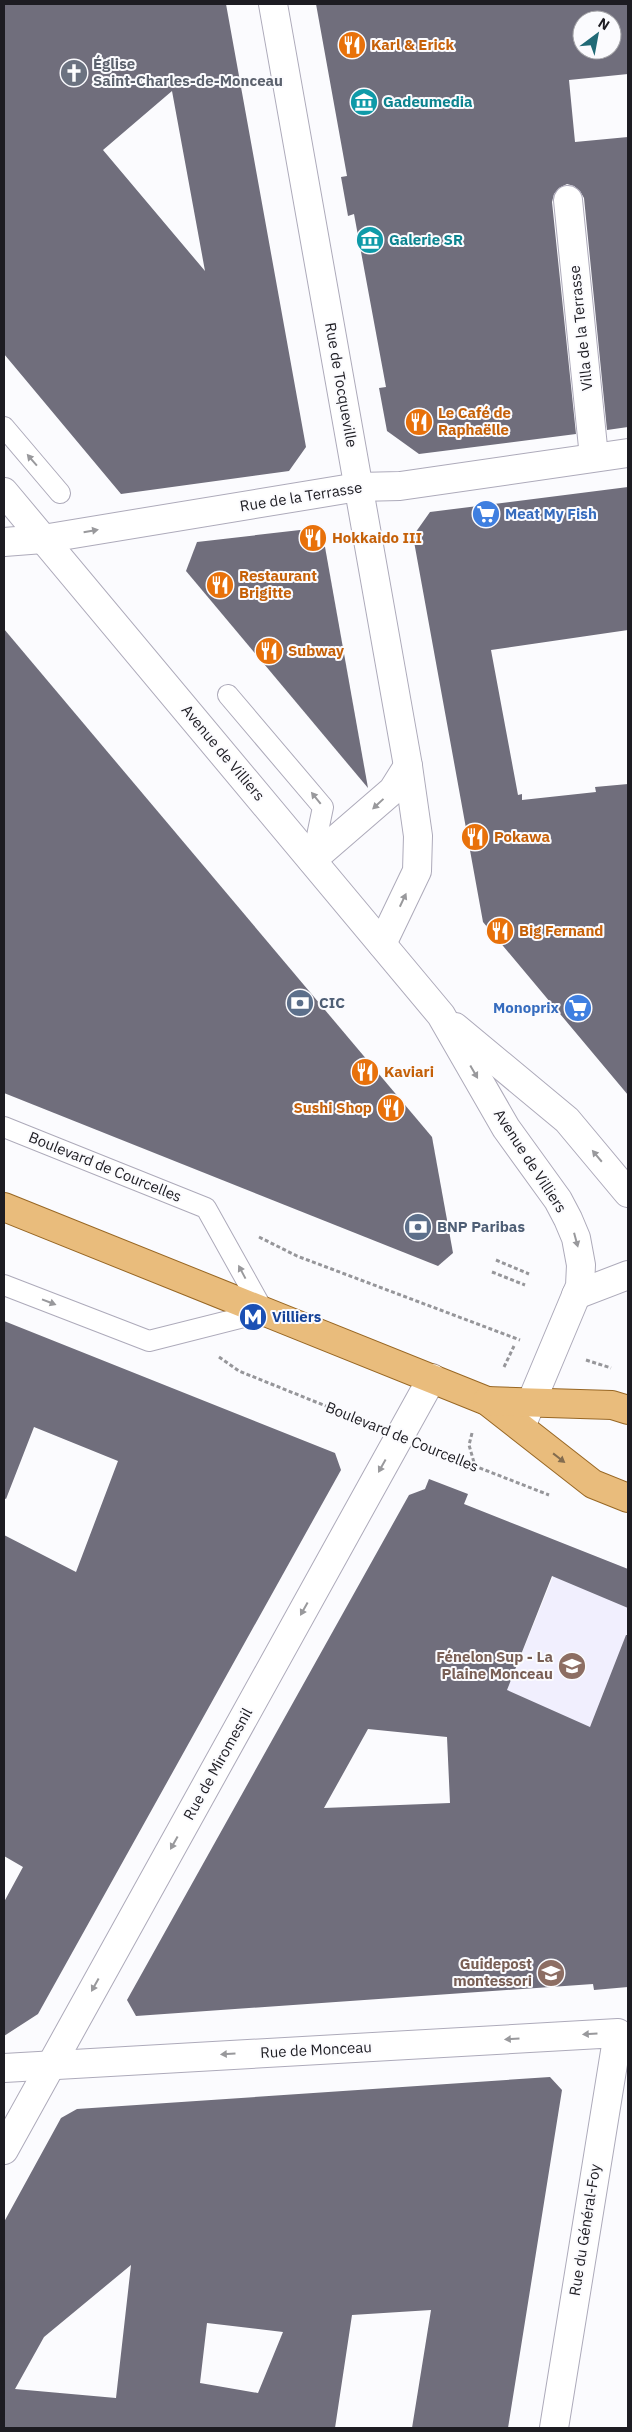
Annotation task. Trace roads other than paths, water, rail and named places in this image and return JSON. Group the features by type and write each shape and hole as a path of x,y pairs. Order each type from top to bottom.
{"main road":[{"path":"4,1207 487,1401 593,1484 628,1498"},
{"path":"487,1401 612,1405 628,1410"}],"street":[{"name":"Rue de Tocqueville","path":"273,4 408,766 418,836 417,872 382,944"},
{"name":"Villa de la Terrasse","path":"568,200 594,457"},
{"name":"Rue de la Terrasse","path":"4,542 43,539 358,487 400,486 628,453"},
{"name":"Avenue de Villiers","path":"4,492 441,1014 567,1120 628,1193"},
{"path":"312,860 393,790 408,766"},
{"name":"Avenue de Villiers","path":"441,1014 506,1128 558,1200 576,1238 581,1265 580,1286 520,1428"},
{"path":"576,1296 628,1275"},
{"name":"Rue de Miromesnil","path":"4,2150 432,1378"},
{"name":"Rue de Monceau","path":"4,2068 623,2032"},
{"name":"Rue du Général-Foy","path":"554,2428 623,2032"}],"lane":[{"path":"4,427 60,493"},
{"path":"228,695 323,806 312,860"},
{"name":"Boulevard de Courcelles","path":"4,1127 206,1208 264,1312"},
{"path":"4,1285 149,1341 264,1312"}],"place":[{"name":"Karl & Erick","path":"352,45"},
{"name":"Église Saint-Charles-de-Monceau","path":"74,73"},
{"name":"Gadeumedia","path":"364,102"},
{"name":"Galerie SR","path":"370,240"},
{"name":"Le Café de Raphaëlle","path":"419,422"},
{"name":"Meat My Fish","path":"486,514"},
{"name":"Hokkaido III","path":"313,538"},
{"name":"Restaurant Brigitte","path":"220,585"},
{"name":"Subway","path":"269,651"},
{"name":"Pokawa","path":"475,837"},
{"name":"Big Fernand","path":"500,931"},
{"name":"CIC","path":"300,1003"},
{"name":"Monoprix","path":"578,1008"},
{"name":"Kaviari","path":"365,1072"},
{"name":"Sushi Shop","path":"391,1108"},
{"name":"BNP Paribas","path":"418,1227"},
{"name":"Villiers","path":"253,1317"},
{"name":"Fénelon Sup - La Plaine Monceau","path":"572,1666"},
{"name":"Guidepost montessori","path":"551,1973"}]}
